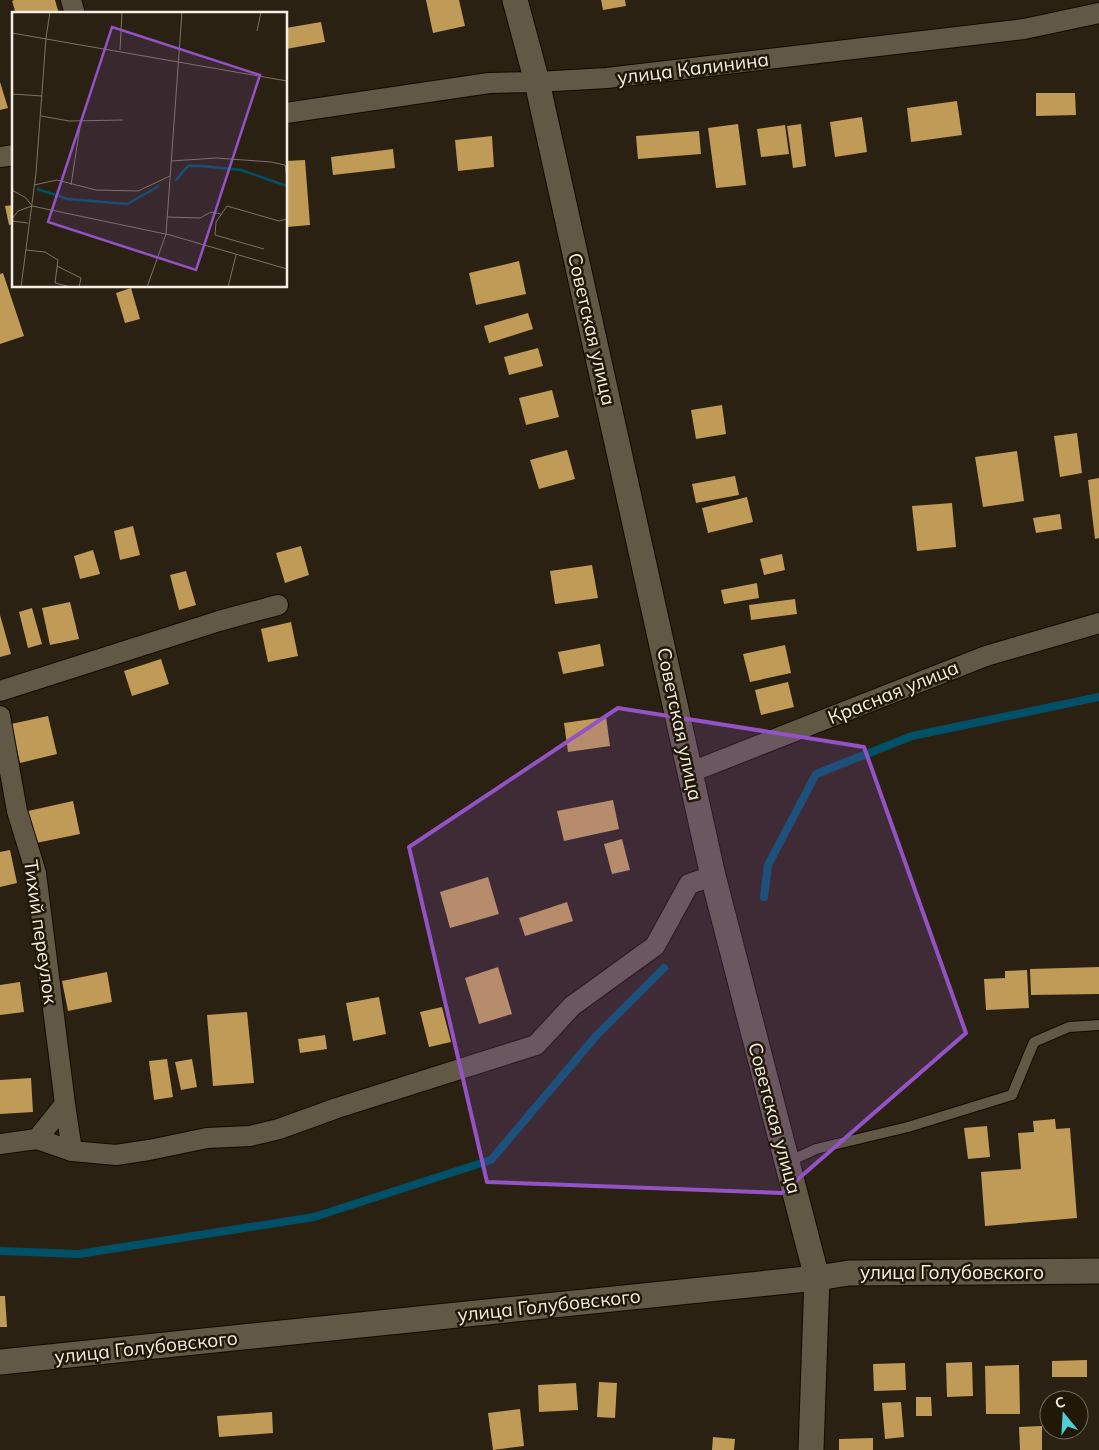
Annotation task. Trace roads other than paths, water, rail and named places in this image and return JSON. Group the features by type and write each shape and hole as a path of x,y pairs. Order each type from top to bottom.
{"street":[{"name":"Советская улица","path":"515,0 537,82 713,876 817,1278 811,1450"},
{"name":"улица Калинина","path":"288,113 489,82 537,82 627,76 1024,29 1099,13"},
{"path":"0,691 220,621 278,605"},
{"name":"Красная улица","path":"691,772 986,656 1099,623"},
{"name":"Тихий переулок","path":"0,716 17,811 36,873 72,1151"},
{"path":"0,1144 37,1139 72,1151 116,1155 207,1138 250,1136 279,1129 337,1108 536,1045 572,1006 655,946 689,884 713,876"},
{"path":"37,1139 65,1104"},
{"name":"улица Голубовского","path":"0,1362 817,1278 849,1273 1099,1271"}],"lane":[{"path":"787,1162 816,1149 908,1127 1012,1094 1034,1042 1069,1027 1099,1025"}],"waterway":[{"path":"764,897 768,865 816,774 912,736 1099,697"},
{"path":"0,1251 79,1254 314,1217 491,1160 596,1036 664,968"}]}
